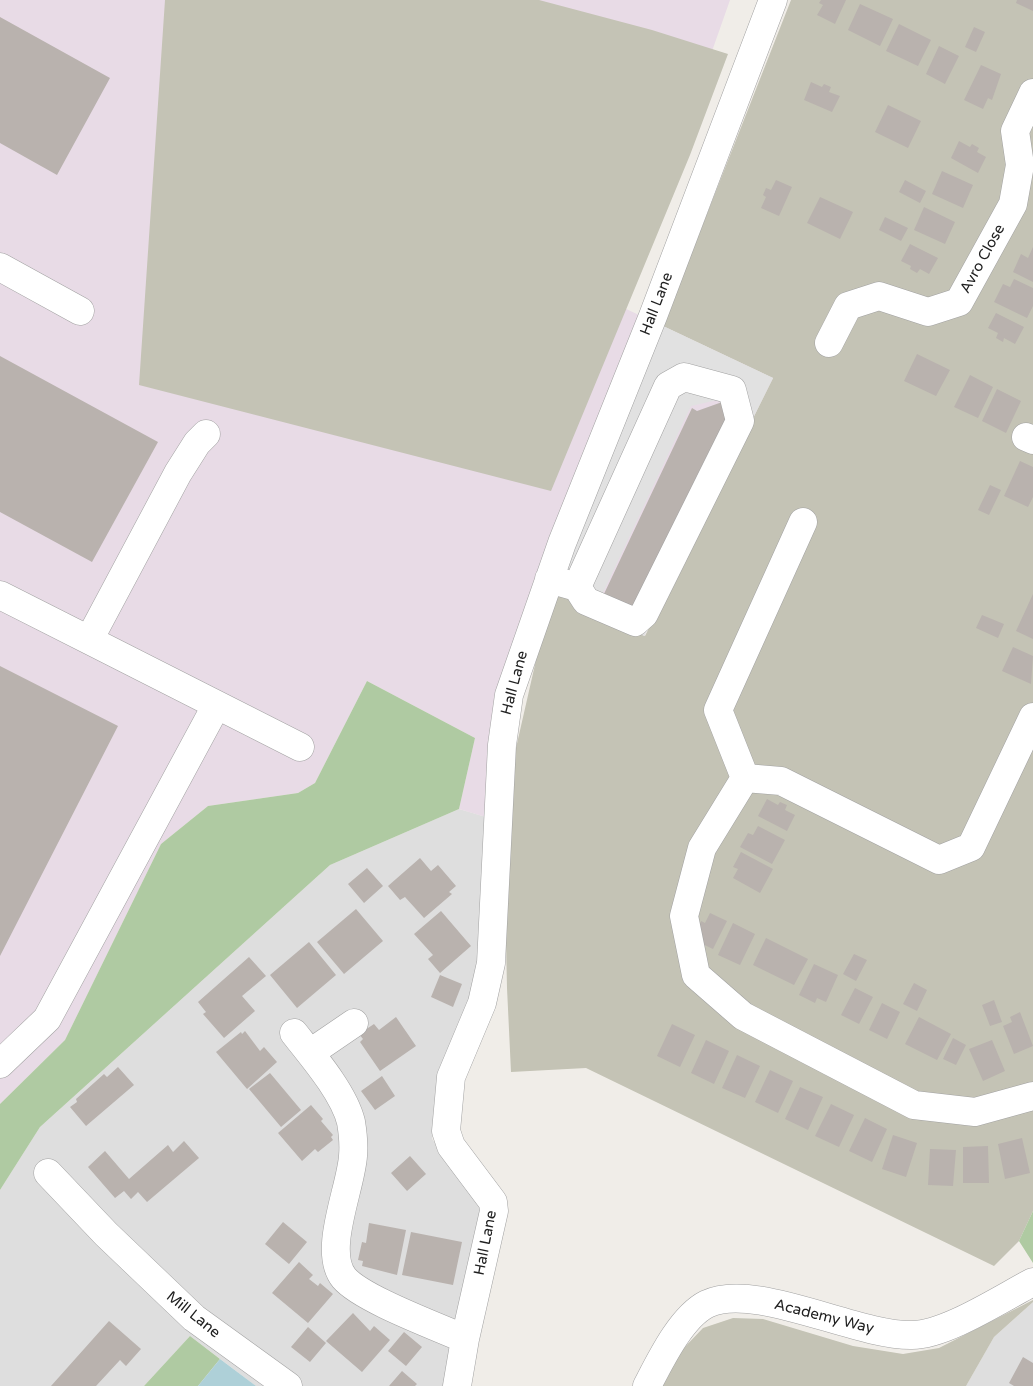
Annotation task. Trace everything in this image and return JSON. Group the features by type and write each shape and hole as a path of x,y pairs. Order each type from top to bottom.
{"street":[{"name":"Hall Lane","path":"457,1386 465,1339 494,1211 493,1202 451,1146 446,1131 451,1077 482,1003 491,963 502,745 508,695 548,578 653,316 773,0"},
{"name":"Avro Close","path":"828,343 848,306 879,296 928,312 959,302 1014,204 1020,165 1015,131 1033,93"},
{"path":"0,267 80,311"},
{"path":"548,578 577,587 586,601 635,622 644,614 740,421 732,390 684,377 668,386 577,587"},
{"path":"89,640 178,473 197,443 206,434"},
{"path":"745,778 718,710 803,522"},
{"path":"0,595 300,747"},
{"path":"0,1064 48,1019 216,706"},
{"path":"745,778 781,781 939,860 971,847 1033,717"},
{"path":"745,778 702,848 684,916 696,976 743,1016 914,1105 975,1112 1033,1096"},
{"path":"354,1024 302,1043 343,1102 354,1140 353,1158 335,1246 337,1263 342,1276 352,1286 465,1339"},
{"name":"Mill Lane","path":"48,1173 106,1234 194,1318 288,1386"},
{"name":"Academy Way","path":"647,1386 667,1348 694,1315 706,1305 725,1298 753,1299 878,1331 912,1336 940,1330 1033,1282"}],"shaded area":[{"path":"0,0 730,0 622,307 773,378 644,636 552,590 486,817 459,809 475,738 367,681 315,783 298,793 208,806 161,844 65,1040 0,1104"},
{"path":"165,0 539,0 652,30 728,54 690,155 551,491 139,385"},
{"path":"791,0 1033,0 1033,1211 1019,1241 994,1266 586,1068 511,1072 503,805 552,590 645,636 773,378 663,326"},
{"path":"663,326 773,378 644,636 552,590","holes":["726,398 635,614 601,597 691,406"]},
{"path":"459,809 486,817 483,963 443,1067 432,1139 484,1206 448,1386 256,1386 190,1336 144,1386 0,1386 0,1190 40,1127 330,865"},
{"path":"1033,1300 994,1337 966,1386 662,1386 681,1351 703,1328 733,1318 763,1319 853,1346 903,1354 939,1348"},
{"path":"1033,1302 1033,1386 966,1386 994,1337"}],"green space":[{"path":"367,681 475,738 459,809 330,865 40,1127 0,1190 0,1104 65,1040 161,844 208,806 298,793 315,783"},
{"path":"1033,1211 1033,1263 1019,1241"},
{"path":"190,1336 220,1359 198,1386 144,1386"}],"water":[{"path":"220,1359 256,1386 198,1386"}],"building":[{"path":"821,0 846,0 835,24 817,15 823,5 819,3"},
{"path":"1017,0 1033,0 1033,11 1016,3"},
{"path":"860,4 893,19 880,46 848,30"},
{"path":"0,17 110,78 57,175 0,143"},
{"path":"899,24 931,40 918,66 886,51"},
{"path":"974,27 985,32 976,52 965,47"},
{"path":"939,46 959,56 945,84 926,74"},
{"path":"981,65 1001,74 992,100 988,98 983,109 964,100"},
{"path":"811,82 822,87 824,84 831,87 829,92 840,96 832,112 804,100"},
{"path":"888,105 921,121 908,148 875,132"},
{"path":"959,141 970,147 972,144 979,148 977,152 986,157 978,173 951,158"},
{"path":"942,171 973,185 963,208 932,194"},
{"path":"776,180 792,187 779,216 761,208 766,197 763,195 766,188 771,190"},
{"path":"905,180 926,191 920,203 899,192"},
{"path":"820,197 853,212 840,239 807,223"},
{"path":"924,207 955,222 945,244 914,230"},
{"path":"885,217 908,228 901,241 879,230"},
{"path":"910,244 938,258 929,274 920,269 917,273 910,269 911,266 901,261"},
{"path":"1033,247 1033,282 1013,272 1021,254 1028,258"},
{"path":"1014,279 1033,288 1033,306 1027,318 994,302 1003,284 1010,287"},
{"path":"996,313 1024,327 1015,344 1004,338 1003,342 996,338 998,333 988,328"},
{"path":"917,354 950,370 936,396 904,381"},
{"path":"0,356 158,442 92,562 0,512"},
{"path":"970,375 993,387 978,418 954,407"},
{"path":"997,389 1021,401 1006,433 982,421"},
{"path":"725,401 729,419 634,611 603,596 692,408 697,411"},
{"path":"1020,461 1033,467 1033,497 1028,507 1004,496"},
{"path":"990,485 1001,490 989,515 978,510"},
{"path":"1033,594 1033,639 1016,631"},
{"path":"982,615 1004,624 998,638 976,628"},
{"path":"1013,647 1033,656 1031,684 1002,671"},
{"path":"0,666 118,726 0,956"},
{"path":"767,799 778,805 780,802 787,805 785,810 795,815 787,831 758,816"},
{"path":"758,826 785,840 772,864 740,847 748,833 753,835"},
{"path":"741,852 773,869 760,893 733,878 738,869 733,867"},
{"path":"420,858 431,871 438,865 456,886 449,892 452,894 424,918 405,897 400,900 388,886"},
{"path":"367,868 383,886 364,903 348,884"},
{"path":"356,909 383,941 344,974 317,942"},
{"path":"441,911 471,946 440,973 428,959 433,955 414,934"},
{"path":"710,913 727,921 713,949 696,941 701,930 698,929 701,921 705,923"},
{"path":"733,923 755,934 740,965 718,955"},
{"path":"766,938 808,959 794,985 753,965"},
{"path":"309,942 336,975 297,1008 270,975"},
{"path":"854,954 867,960 856,981 843,974"},
{"path":"249,957 266,976 242,996 255,1011 224,1038 203,1014 206,1012 198,1002"},
{"path":"814,964 838,975 826,1002 817,998 815,1003 799,995"},
{"path":"440,975 462,984 453,1007 431,997"},
{"path":"914,983 927,990 917,1011 903,1004"},
{"path":"855,988 873,997 859,1024 841,1015"},
{"path":"994,1000 1002,1022 990,1026 982,1005"},
{"path":"882,1003 900,1012 887,1039 869,1030"},
{"path":"1020,1012 1033,1046 1014,1054 1003,1026 1012,1022 1010,1017"},
{"path":"396,1017 416,1046 380,1071 360,1042 363,1039 359,1034 374,1024 379,1030"},
{"path":"919,1017 951,1034 937,1060 905,1044"},
{"path":"672,1024 695,1035 680,1067 657,1056"},
{"path":"245,1031 260,1051 264,1047 277,1062 247,1089 216,1052 241,1032 242,1034"},
{"path":"953,1038 966,1045 956,1065 943,1059"},
{"path":"706,1040 729,1051 714,1084 691,1073"},
{"path":"992,1040 1005,1071 983,1081 969,1049"},
{"path":"737,1055 760,1066 745,1098 722,1088"},
{"path":"118,1067 134,1085 86,1126 70,1107 77,1102 76,1099 104,1074 107,1077"},
{"path":"770,1070 793,1081 778,1113 755,1102"},
{"path":"270,1073 301,1110 281,1127 249,1089"},
{"path":"382,1076 395,1096 375,1110 361,1091"},
{"path":"800,1087 823,1097 808,1130 785,1119"},
{"path":"831,1104 854,1115 839,1147 815,1136"},
{"path":"311,1105 323,1119 321,1121 333,1135 331,1137 333,1140 318,1152 315,1149 302,1161 278,1133"},
{"path":"865,1118 887,1129 872,1162 849,1151"},
{"path":"893,1135 917,1143 906,1177 882,1169"},
{"path":"1022,1138 1030,1173 1005,1179 998,1144"},
{"path":"184,1141 199,1158 147,1202 138,1192 131,1199 124,1191 115,1198 88,1167 105,1151 129,1179 168,1145 173,1152"},
{"path":"988,1146 989,1183 963,1183 963,1147"},
{"path":"930,1149 956,1150 953,1186 928,1185"},
{"path":"410,1156 426,1174 407,1191 391,1173"},
{"path":"283,1222 307,1242 289,1264 265,1244"},
{"path":"369,1223 406,1230 397,1275 362,1266 363,1261 358,1260 362,1242 366,1243"},
{"path":"411,1232 462,1242 453,1285 402,1275"},
{"path":"299,1262 313,1275 309,1279 318,1286 320,1283 333,1294 308,1323 272,1293"},
{"path":"353,1313 370,1331 374,1326 390,1340 362,1372 326,1341"},
{"path":"109,1321 141,1349 126,1366 120,1360 96,1386 51,1386"},
{"path":"308,1327 326,1343 310,1362 291,1347"},
{"path":"404,1332 422,1347 406,1366 388,1351"},
{"path":"1023,1357 1033,1363 1033,1386 1014,1386 1009,1383"},
{"path":"402,1371 417,1384 415,1386 389,1386"}]}
